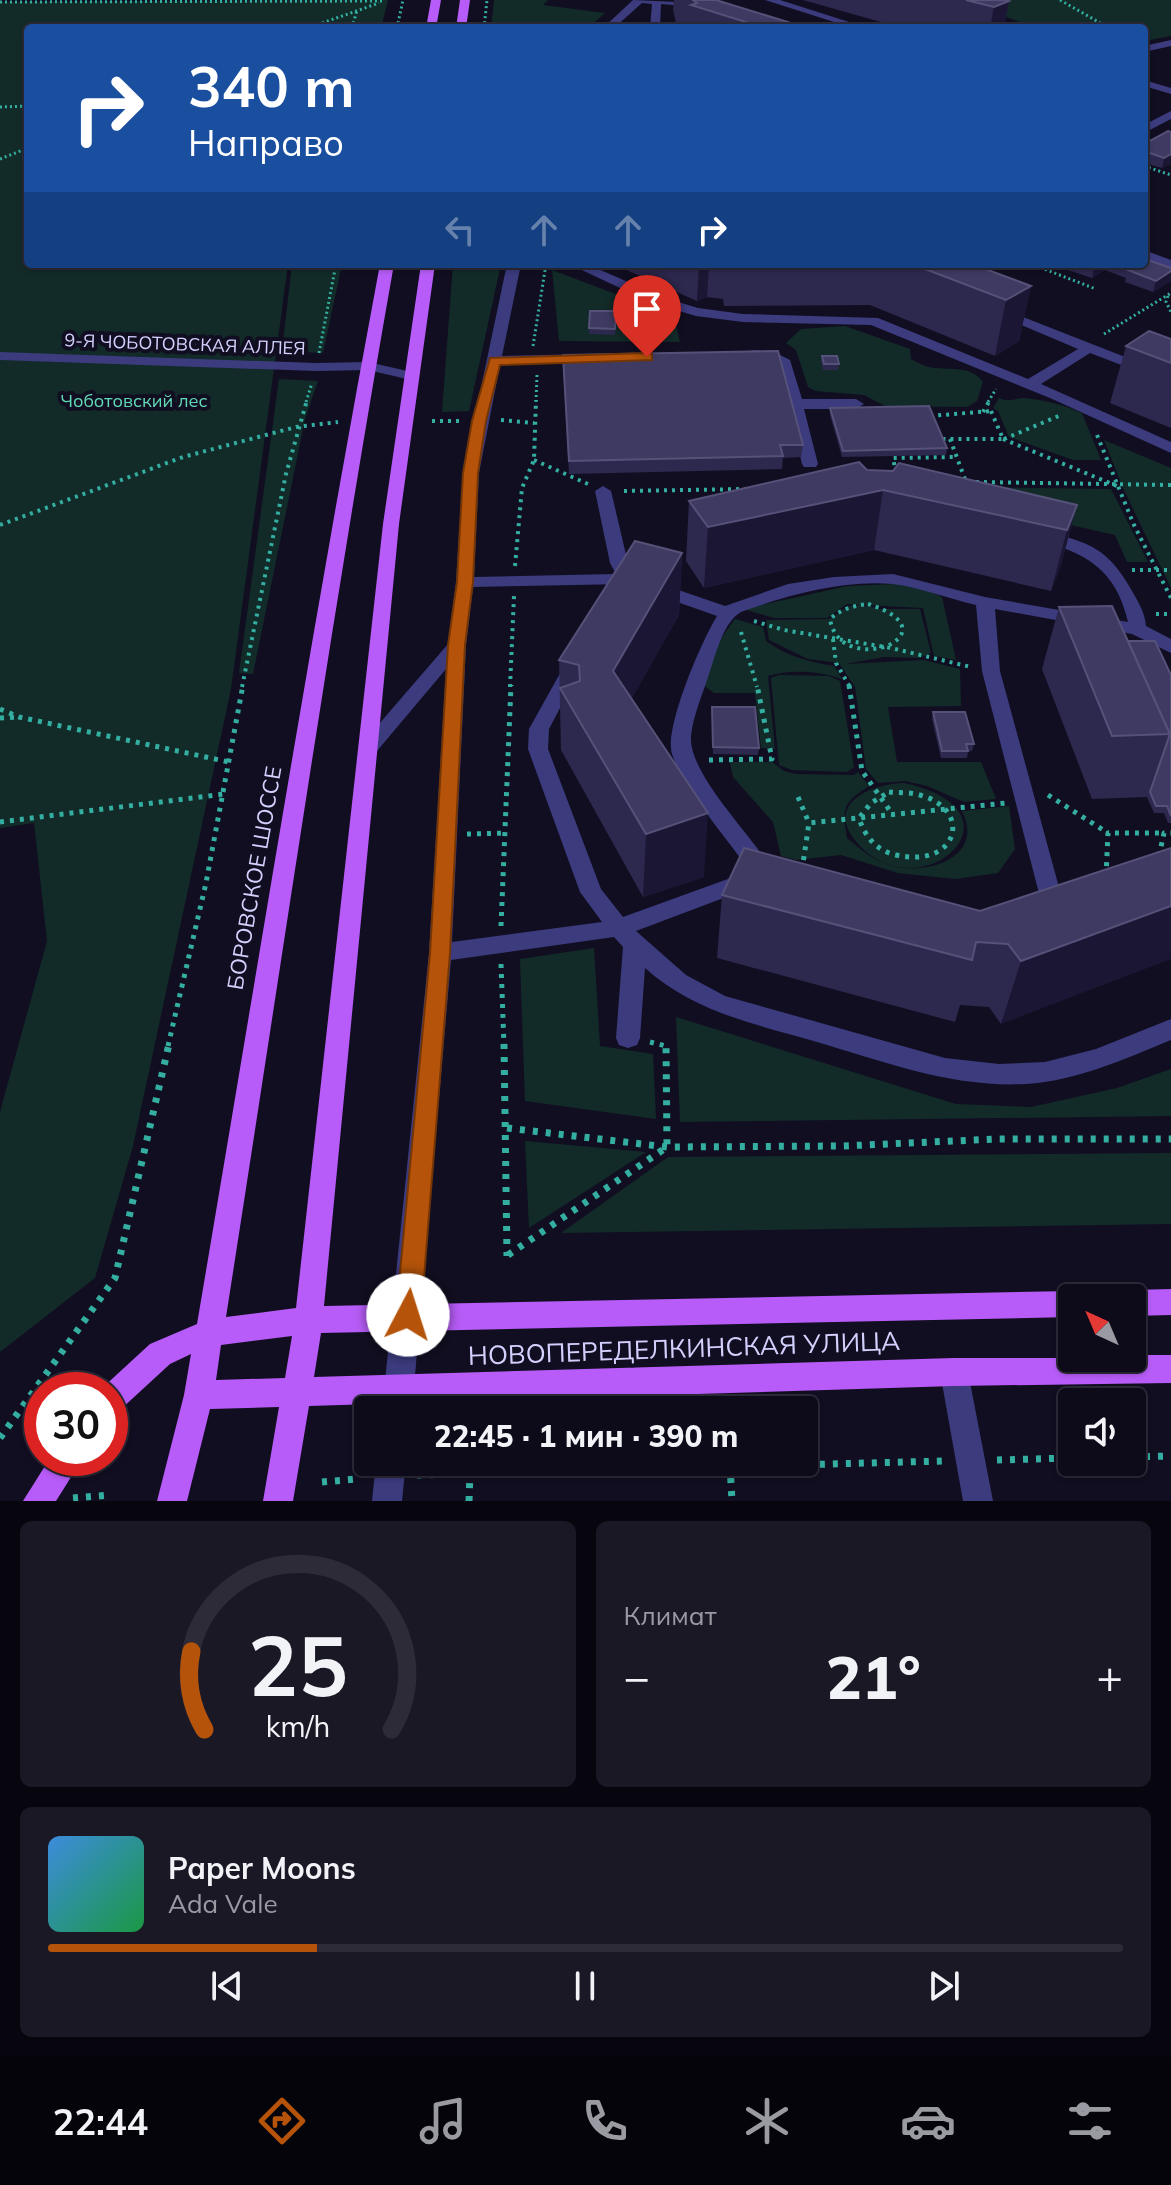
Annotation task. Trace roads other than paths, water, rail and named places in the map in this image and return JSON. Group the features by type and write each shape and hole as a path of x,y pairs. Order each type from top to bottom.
{"main road":[{"path":"432,24 436,0"},
{"path":"462,24 465,0"},
{"name":"БОРОВСКОЕ ШОССЕ","path":"172,1501 199,1395 315,692 338,534 386,268"},
{"path":"278,1501 309,1320 391,524 427,268"},
{"path":"1146,1303 1171,1302"},
{"name":"НОВОПЕРЕДЕЛКИНСКАЯ УЛИЦА","path":"128,1383 160,1354 208,1333 309,1320 408,1315 1058,1304"},
{"name":"НОВОПЕРЕДЕЛКИНСКАЯ УЛИЦА","path":"461,1396 954,1372 1171,1369"},
{"name":"НОВОПЕРЕДЕЛКИНСКАЯ УЛИЦА","path":"199,1395 298,1390 365,1396"},
{"path":"38,1501 55,1476"}],"street":[{"path":"613,24 640,0 719,6 723,9 726,24"},
{"path":"770,0 850,24"},
{"path":"655,24 657,1"},
{"path":"1148,48 1171,43"},
{"path":"1148,84 1171,91"},
{"path":"1148,127 1171,114"},
{"path":"1148,130 1167,137"},
{"path":"1148,255 1171,264"},
{"path":"399,1396 440,953 457,645 465,582 471,473 479,421 513,268"},
{"path":"586,268 683,309 743,318 799,312 873,321 1004,374 1171,448"},
{"path":"979,305 1171,380"},
{"path":"1029,385 1089,348"},
{"path":"745,354 766,355 784,362 810,464"},
{"name":"9-Я ЧОБОТОВСКАЯ АЛЛЕЯ","path":"0,356 316,367 368,366 411,376"},
{"path":"494,361 610,358"},
{"path":"796,404 856,404"},
{"path":"603,491 619,563 628,579"},
{"path":"1028,533 1073,544 1103,558 1132,607 1171,647"},
{"path":"612,604 628,579 654,566"},
{"path":"465,582 628,579 727,613"},
{"path":"799,886 764,874 681,752 681,733 710,643 727,613 756,599 788,589 870,579 908,581 985,602 1143,621"},
{"path":"985,602 991,671 1026,801 1048,915 1105,888"},
{"path":"370,746 457,645"},
{"path":"579,655 539,729 538,749 591,892 627,936 687,987 732,1008 926,1064 982,1074 1028,1074 1085,1062 1171,1029"},
{"path":"440,953 627,936 764,874"},
{"path":"627,936 628,1038"},
{"path":"954,1372 978,1501"},
{"path":"387,1501 398,1476"}],"park label":[{"name":"Чоботовский лес","path":"134,400"}]}
